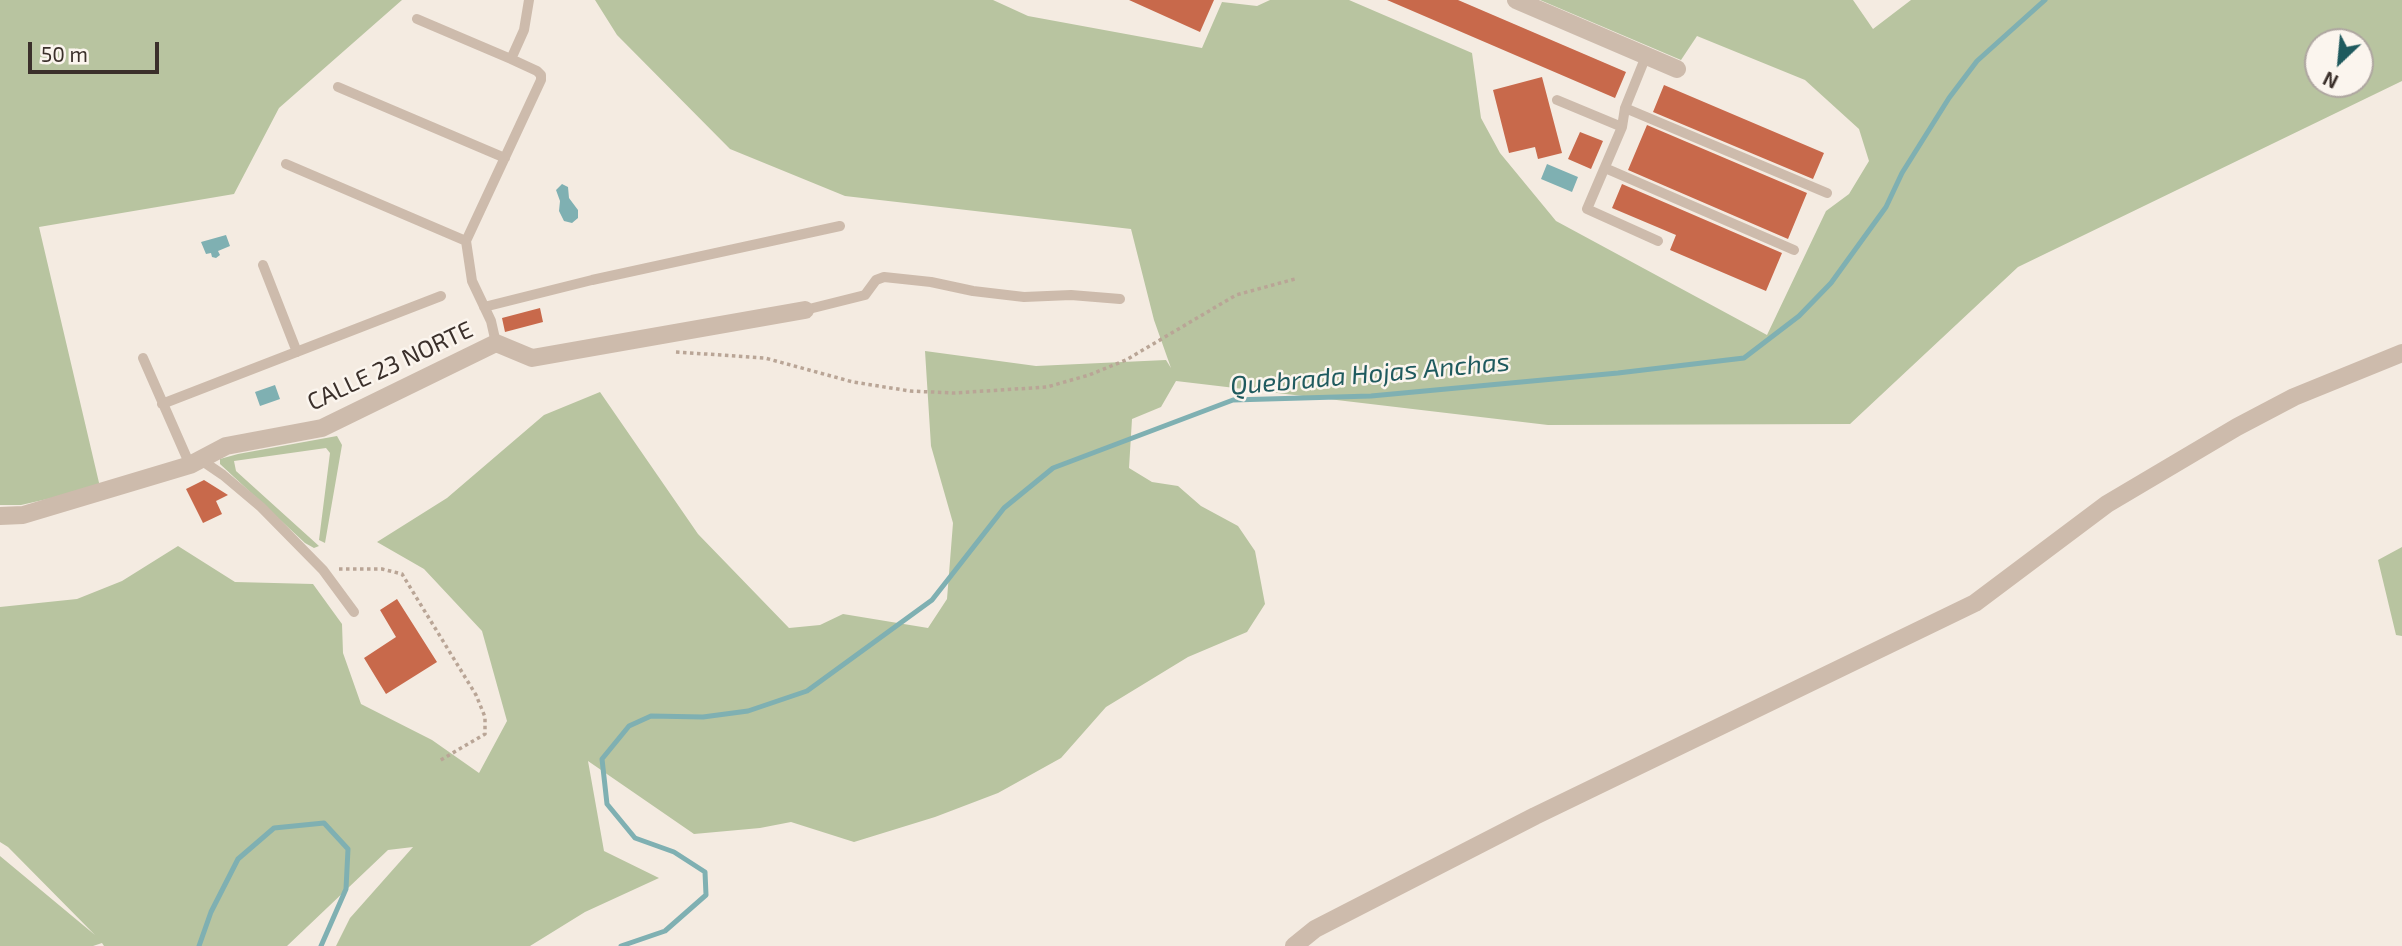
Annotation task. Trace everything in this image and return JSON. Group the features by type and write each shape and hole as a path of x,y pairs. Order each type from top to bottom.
{"street":[{"path":"1516,0 1677,69"},
{"name":"CALLE 23 NORTE","path":"0,516 23,515 195,462 226,446 322,428 496,343 532,358 805,310"},
{"path":"1294,946 1315,929 1535,816 1975,603 2107,504 2237,427 2294,397 2402,353"}],"lane":[{"path":"511,59 524,30 530,0"},
{"path":"417,19 511,59 541,75 466,241 472,281 491,321 496,343"},
{"path":"1646,56 1625,108 1622,127 1587,209 1658,241"},
{"path":"338,87 505,158"},
{"path":"1557,100 1622,127"},
{"path":"1625,108 1827,193"},
{"path":"286,164 466,241"},
{"path":"1605,168 1794,250"},
{"path":"484,307 592,280 840,226"},
{"path":"264,265 297,352"},
{"path":"805,310 865,295 876,280 884,277 1024,297 1071,295 1121,299"},
{"path":"162,404 441,296"},
{"path":"143,358 162,404 195,462 261,507 323,569 354,612"}],"path":[{"path":"663,351 765,359 853,382 910,391 954,393 1047,387 1089,375 1126,360 1236,295 1295,279"},
{"path":"323,569 382,569 402,574 470,684 485,717 485,734 439,761"}],"green space":[{"path":"0,0 402,0 279,108 234,194 39,227 100,487 21,505 0,505"},
{"path":"595,0 993,0 1028,16 1202,48 1222,2 1257,6 1270,0 1349,0 1472,53 1481,118 1500,153 1556,221 1767,335 1826,211 1849,194 1869,161 1859,129 1805,80 1697,36 1681,60 1540,0 1853,0 1873,29 1911,0 2402,0 2402,81 2374,95 2374,28 2304,28 2304,98 2367,98 2018,267 1850,424 1548,425 1176,381 1161,407 1132,419 1129,468 1152,482 1178,486 1201,506 1238,526 1255,551 1265,604 1247,632 1188,657 1106,707 1061,758 998,793 935,817 854,842 791,822 760,828 694,834 588,761 604,851 659,878 585,912 530,946 336,946 350,918 413,847 388,850 287,946 104,946 102,943 93,946 0,946 0,856 95,935 0,842 0,607 77,599 122,581 178,546 235,582 313,584 342,624 343,653 361,704 432,740 479,773 507,721 482,631 424,569 377,542 447,498 544,415 600,392 698,534 789,628 820,625 843,614 928,628 947,599 953,523 931,446 925,351 1036,366 1166,360 1171,368 1154,320 1131,229 845,196 730,149 617,35"},
{"path":"337,436 342,445 325,543 319,540 330,453 326,448 234,461 236,471 319,546 314,548 305,543 220,464 220,459 238,454"},
{"path":"2402,547 2402,636 2396,635 2378,560"}],"water":[{"path":"1547,164 1578,177 1572,192 1541,179"},
{"path":"562,184 568,187 569,198 578,210 578,218 572,223 564,221 559,211 560,201 556,190"},
{"path":"226,235 230,246 218,251 220,255 216,258 212,257 211,253 206,254 201,242"},
{"path":"275,385 280,399 260,406 255,392"}],"building":[{"path":"1129,0 1214,0 1200,32"},
{"path":"1387,0 1458,0 1626,72 1615,98"},
{"path":"1542,77 1562,153 1538,159 1535,147 1509,153 1493,90"},
{"path":"1664,85 1824,153 1813,179 1653,112"},
{"path":"1647,125 1807,193 1788,239 1628,170"},
{"path":"1580,132 1603,141 1591,169 1568,159"},
{"path":"1622,184 1782,253 1766,291 1670,250 1676,235 1612,208"},
{"path":"540,308 543,322 505,332 502,318"},
{"path":"204,480 228,495 216,501 222,514 203,523 186,489"},
{"path":"397,599 437,662 386,694 364,658 396,637 380,610"}],"waterway":[{"name":"Quebrada Hojas Anchas","path":"621,946 665,931 706,895 705,872 674,852 635,838 607,804 602,759 629,726 651,716 703,717 748,711 807,691 932,600 1004,508 1053,468 1233,400 1371,396 1618,373 1744,358 1799,316 1831,283 1886,207 1902,173 1949,98 1977,61 2045,0"},
{"name":"Quebrada Hojas Anchas","path":"199,946 211,912 238,859 274,828 324,823 348,849 346,889 321,946"}]}
